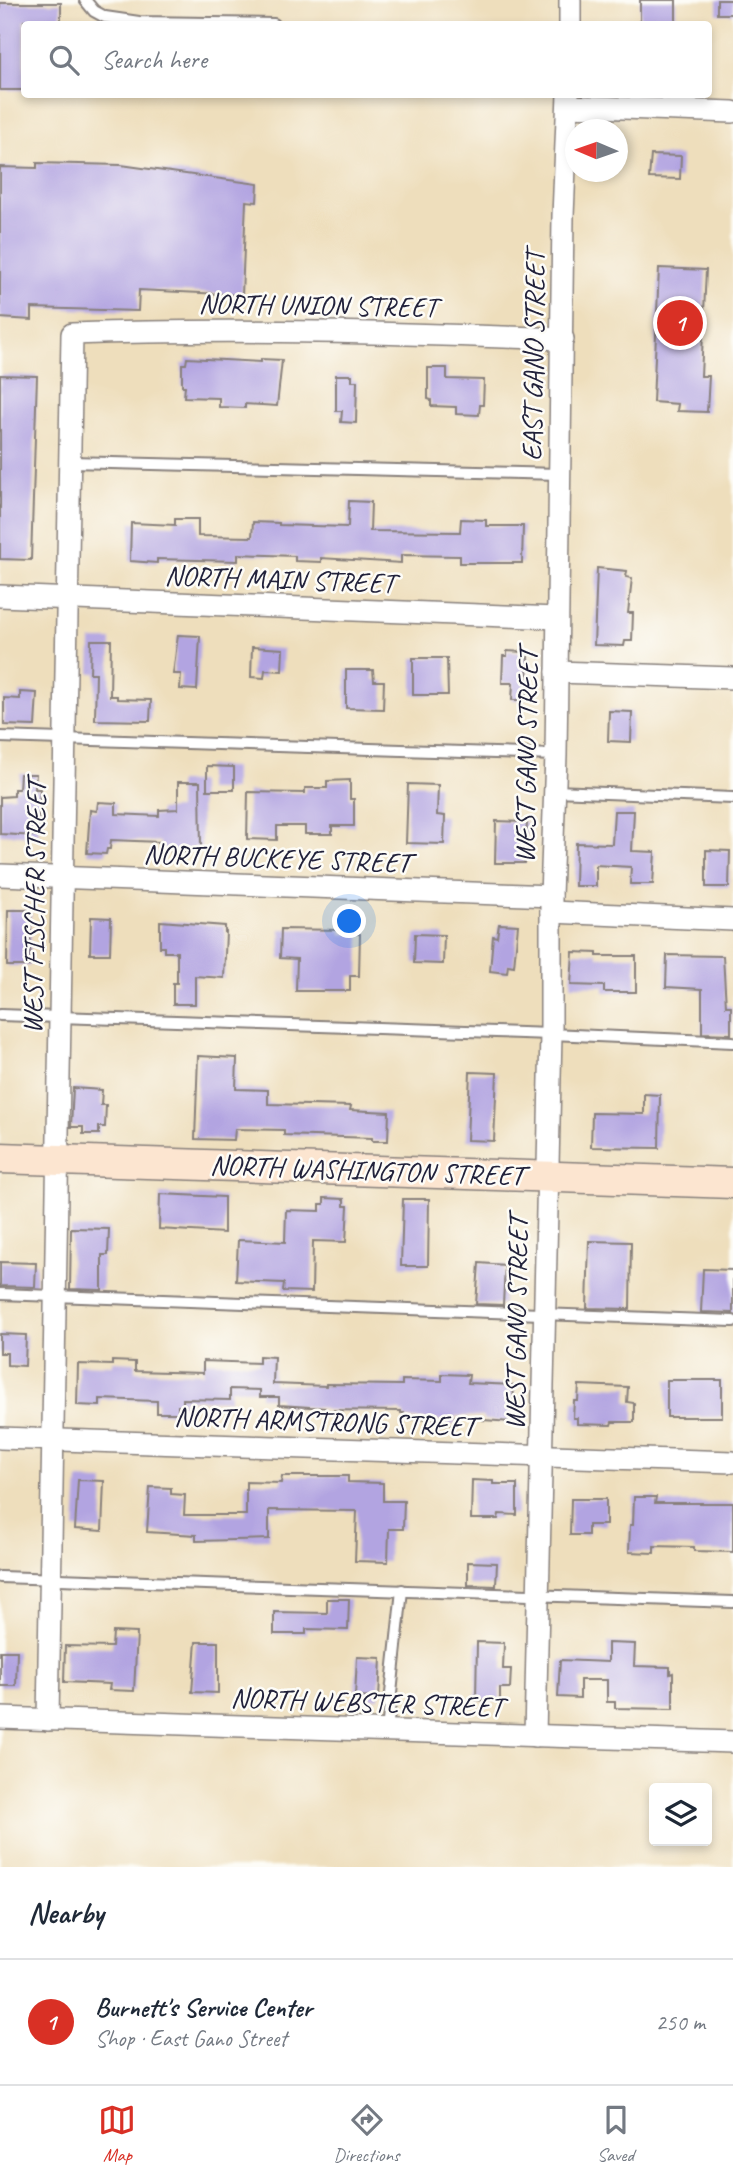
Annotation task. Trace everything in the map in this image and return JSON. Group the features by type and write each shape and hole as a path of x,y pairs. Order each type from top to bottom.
{"main road":[{"name":"NORTH WASHINGTON STREET","path":"0,1158 733,1183"}],"street":[{"path":"570,0 570,21"},
{"path":"568,100 733,112"},
{"name":"EAST GANO STREET","path":"557,618 563,216 568,100"},
{"name":"NORTH UNION STREET","path":"72,334 168,331 385,333 563,339"},
{"name":"WEST FISCHER STREET","path":"48,1720 53,1295 72,334"},
{"name":"NORTH MAIN STREET","path":"0,596 557,618"},
{"name":"WEST GANO STREET","path":"535,1735 551,1034 557,618"},
{"path":"557,672 733,678"},
{"name":"NORTH BUCKEYE STREET","path":"0,876 551,904 733,920"},
{"name":"NORTH ARMSTRONG STREET","path":"0,1438 733,1462"},
{"name":"NORTH WEBSTER STREET","path":"0,1718 733,1742"}],"lane":[{"path":"85,0 94,11 105,17 132,21"},
{"path":"70,462 559,474"},
{"path":"0,737 556,755"},
{"path":"555,791 733,797"},
{"path":"0,1015 733,1042"},
{"path":"0,1294 733,1321"},
{"path":"0,1577 733,1602"},
{"path":"387,1731 402,1590"}],"building":[{"path":"640,0 676,0 676,21 640,21"},
{"path":"717,0 733,0 733,14 717,14"},
{"path":"0,3 61,3 61,21 21,21 21,90 0,90"},
{"path":"651,155 681,156 680,179 649,178"},
{"path":"37,163 121,165 258,184 257,202 246,201 242,295 139,290 138,311 32,308 32,320 0,318 0,167 37,168"},
{"path":"659,268 706,270 701,376 709,376 707,412 677,411 678,404 653,402"},
{"path":"187,358 261,362 261,359 282,360 277,406 245,404 245,408 219,407 219,398 184,397 182,364 186,364"},
{"path":"428,368 447,368 447,379 484,380 483,405 480,405 479,415 456,414 456,407 431,406 431,400 428,399"},
{"path":"0,375 37,376 31,560 0,559"},
{"path":"336,375 352,375 352,381 357,381 356,423 341,422 342,411 336,411"},
{"path":"349,501 371,502 370,531 460,532 461,519 486,520 486,526 523,526 522,563 460,563 460,556 401,555 401,563 321,558 321,562 295,561 295,556 238,554 238,561 130,561 131,523 175,525 175,519 198,519 198,536 252,537 253,522 348,527"},
{"path":"597,568 627,571 626,577 632,578 628,613 633,613 632,641 625,641 624,646 594,645"},
{"path":"178,635 200,636 197,690 180,689 181,674 173,674"},
{"path":"91,640 111,640 110,696 117,696 117,699 151,700 150,721 95,720 96,673 90,673"},
{"path":"252,647 283,649 282,671 265,670 264,678 251,677"},
{"path":"507,651 523,652 523,657 528,657 526,700 512,700 513,683 502,683 503,656 507,656"},
{"path":"413,658 447,658 448,695 413,695"},
{"path":"346,670 373,670 374,681 384,681 383,709 346,708"},
{"path":"20,692 37,693 35,726 4,725 4,698 20,699"},
{"path":"609,711 632,712 631,742 608,741"},
{"path":"207,766 234,767 234,790 207,790"},
{"path":"20,774 36,774 35,789 40,789 38,836 0,834 0,797 14,796 14,789 19,789"},
{"path":"350,780 350,799 354,799 354,826 332,826 332,834 305,834 305,826 277,826 277,840 247,839 248,792 305,793 305,788 327,788 327,781"},
{"path":"178,782 200,782 201,848 189,848 189,853 171,853 171,848 160,849 160,842 111,840 106,854 87,853 90,810 97,811 98,802 116,803 116,814 159,816 159,810 178,809"},
{"path":"408,784 438,785 437,815 445,816 444,844 406,843"},
{"path":"614,811 634,811 632,851 655,852 653,884 630,884 631,867 596,865 596,886 575,886 576,843 612,844"},
{"path":"496,821 527,822 525,863 495,863"},
{"path":"706,850 730,851 729,887 706,887"},
{"path":"8,910 31,910 30,966 7,966"},
{"path":"91,917 111,918 110,954 90,954"},
{"path":"160,921 225,926 224,978 195,976 195,1004 173,1004 173,983 177,983 177,952 164,952 164,947 160,947"},
{"path":"499,924 518,925 514,966 508,965 507,973 490,971 493,936 497,937"},
{"path":"281,929 342,930 342,934 360,934 359,976 350,976 350,991 296,991 297,959 280,958"},
{"path":"415,934 444,935 443,964 414,963"},
{"path":"573,952 597,953 597,956 636,956 636,992 604,992 604,986 571,985"},
{"path":"667,955 723,956 726,1006 731,1006 731,1034 702,1033 702,989 666,987"},
{"path":"198,1056 237,1058 236,1089 268,1090 268,1104 351,1106 350,1110 389,1112 388,1141 284,1135 284,1130 235,1129 234,1140 195,1139"},
{"path":"470,1072 497,1073 494,1141 467,1140"},
{"path":"73,1088 102,1090 101,1105 106,1105 105,1127 99,1127 99,1134 83,1134 83,1127 71,1127"},
{"path":"644,1094 660,1095 659,1148 591,1147 592,1113 644,1114"},
{"path":"160,1194 224,1197 224,1233 159,1229"},
{"path":"324,1198 344,1199 344,1206 348,1206 346,1242 313,1241 312,1292 283,1291 284,1283 236,1281 238,1240 285,1242 286,1210 320,1211"},
{"path":"403,1199 429,1199 428,1266 401,1266"},
{"path":"71,1228 109,1229 108,1255 102,1255 102,1290 70,1289"},
{"path":"589,1241 631,1242 630,1309 587,1308"},
{"path":"0,1262 36,1263 35,1287 0,1286"},
{"path":"479,1263 505,1265 503,1305 476,1304"},
{"path":"703,1269 733,1270 733,1313 701,1312"},
{"path":"0,1334 26,1335 25,1366 7,1365 7,1353 0,1353"},
{"path":"259,1356 274,1357 273,1384 402,1385 402,1380 442,1381 442,1374 469,1375 468,1383 514,1385 512,1422 455,1416 455,1425 440,1424 440,1420 404,1419 404,1413 401,1411 325,1410 279,1405 279,1397 260,1397 260,1390 230,1389 230,1400 183,1399 183,1406 178,1406 178,1413 157,1413 157,1401 100,1399 100,1406 77,1405 78,1364 112,1365 112,1361 135,1362 135,1371 203,1373 203,1361 259,1363"},
{"path":"667,1380 722,1380 722,1417 667,1417"},
{"path":"579,1385 628,1387 627,1402 634,1403 634,1422 612,1422 611,1425 577,1424 577,1418 573,1418"},
{"path":"282,1476 348,1476 348,1482 383,1483 383,1501 404,1501 403,1529 389,1529 388,1562 355,1561 357,1511 269,1510 269,1539 196,1541 196,1535 147,1532 150,1487 171,1488 171,1494 185,1495 184,1515 246,1515 246,1482 281,1483"},
{"path":"78,1480 104,1481 102,1531 75,1529"},
{"path":"472,1480 493,1481 493,1484 517,1484 517,1515 499,1514 498,1519 471,1519"},
{"path":"634,1497 656,1497 655,1503 733,1503 733,1552 654,1546 654,1553 629,1552"},
{"path":"571,1499 606,1499 606,1525 588,1525 588,1535 570,1535"},
{"path":"468,1562 497,1563 496,1586 468,1585"},
{"path":"327,1599 349,1599 348,1630 306,1629 306,1634 274,1634 274,1612 327,1613"},
{"path":"113,1632 137,1633 134,1691 109,1690 110,1684 64,1682 65,1646 112,1647"},
{"path":"196,1642 218,1642 218,1693 192,1692"},
{"path":"477,1642 504,1643 503,1669 511,1669 510,1688 500,1688 500,1701 476,1700"},
{"path":"608,1643 635,1644 634,1666 670,1667 670,1674 673,1673 673,1709 615,1708 615,1702 607,1702 607,1680 580,1680 580,1698 558,1697 560,1660 608,1662"},
{"path":"0,1651 17,1651 16,1686 0,1686"},
{"path":"357,1657 381,1658 379,1698 355,1697"}],"place":[{"name":"Burnett's Service Center","path":"680,323"}]}
